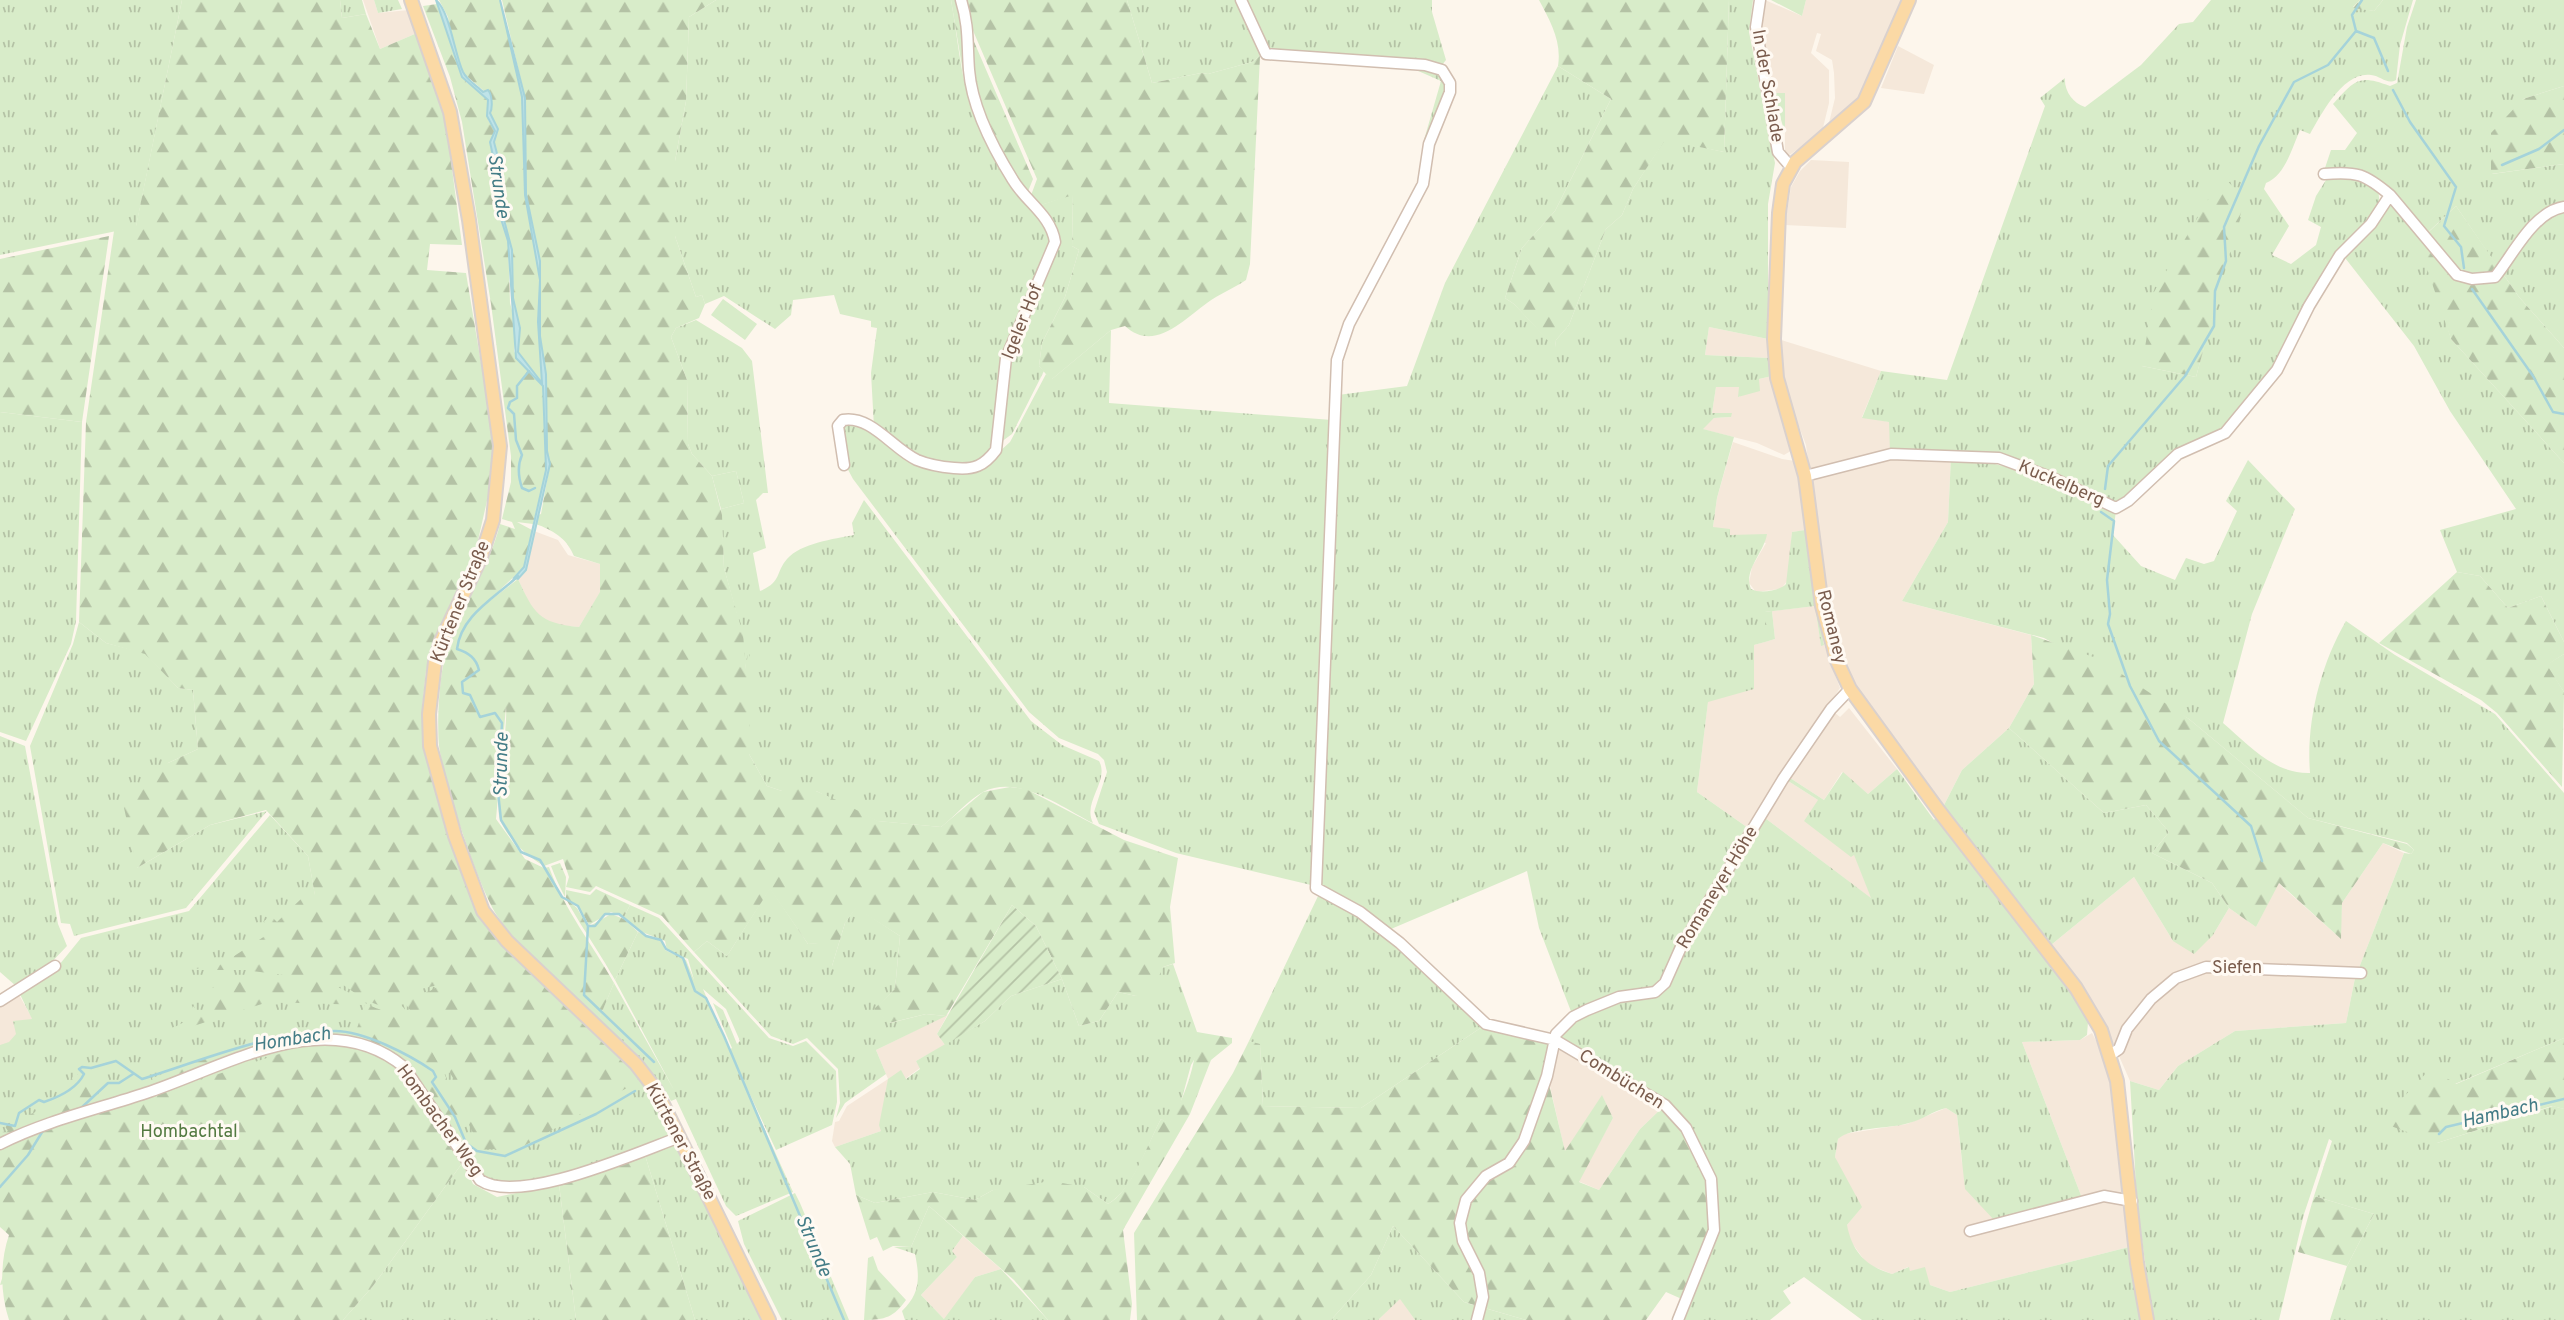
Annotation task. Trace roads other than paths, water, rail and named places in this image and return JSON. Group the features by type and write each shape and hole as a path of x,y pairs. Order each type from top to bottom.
{"main road":[{"name":"Kürtener Straße","path":"411,0 450,112 469,220 500,446 493,520 481,557 441,641 435,662 429,714 430,746 455,836 483,911 507,942 636,1064 656,1090 769,1320"},
{"path":"1791,167 1864,102 1909,0"},
{"name":"Romaney","path":"1791,167 1781,194 1774,339 1777,378 1805,476 1822,606 1837,661 1850,690 1939,811 2076,988 2110,1055 2118,1084 2137,1264 2147,1320"}],"street":[{"name":"Igeler Hof","path":"844,465 838,426 843,420 850,419 866,423 896,448 918,460 967,469 987,462 996,450 1006,358 1055,242 1049,222 1015,184 976,102 969,71 969,26 961,0"},
{"name":"Combüchen","path":"1241,0 1266,54 1424,65 1442,70 1450,83 1446,103 1429,144 1423,184 1349,324 1337,360 1316,888 1360,912 1400,943 1486,1024 1555,1040 1665,1105 1686,1128 1703,1156 1711,1179 1714,1230 1678,1320"},
{"name":"In der Schlade","path":"1760,0 1756,27 1778,152 1791,167"},
{"path":"2324,174 2357,173 2390,195 2457,275 2472,279 2495,277 2529,232 2555,209 2564,207"},
{"name":"Kuckelberg","path":"1805,476 1891,454 1999,458 2053,478 2116,508 2128,501 2178,454 2225,433 2277,370 2309,306 2340,255 2371,224 2390,195"},
{"name":"Romaneyer Höhe","path":"1555,1040 1562,1026 1587,1010 1619,997 1655,992 1665,983 1681,947 1783,779 1823,719 1850,690"},
{"path":"0,1001 55,966"},
{"name":"Siefen","path":"2110,1055 2119,1049 2127,1029 2151,999 2176,978 2206,967 2361,973"},
{"name":"Hombacher Weg","path":"0,1144 183,1080 236,1057 279,1045 318,1040 375,1050 404,1067 480,1180 498,1188 567,1178 680,1137"},
{"path":"1478,1320 1483,1297 1479,1273 1463,1241 1460,1223 1466,1200 1486,1176 1509,1163 1524,1141 1547,1076 1555,1040"},
{"path":"1970,1231 2104,1196 2132,1201"}],"water":[{"path":"436,0 445,14 463,72 483,92 488,90 490,95 490,113 498,129 494,142 500,165 499,201 512,250 513,298 520,328 518,352 542,383 538,322 540,280 540,336 546,374 547,451 550,464 526,570 518,579 514,578 524,567 546,470 543,386 516,358 508,241 496,203 495,165 490,142 495,131 487,116 488,100 462,77"},
{"path":"500,0 525,98 526,194 540,261 540,280 525,195 522,97"}],"waterway":[{"path":"2105,489 2108,466 2185,376 2214,326 2215,291 2226,261 2224,227 2259,146 2294,82 2328,65 2356,31 2352,15 2362,0"},
{"path":"2356,31 2374,38 2388,71"},
{"path":"2393,90 2410,122 2456,187 2444,226 2461,247 2464,268"},
{"path":"2502,165 2539,149 2564,130"},
{"path":"2472,289 2533,376 2553,412 2564,414"},
{"path":"529,371 517,386 517,398 510,402 508,408 514,414 516,440 522,455 519,463 522,488 529,491 535,488"},
{"path":"2101,512 2114,521 2107,580 2110,614 2108,624 2130,686 2159,741 2251,826 2262,861"},
{"name":"Strunde","path":"518,576 472,617 465,626 457,649 471,656 479,670 462,682 463,693 470,695 480,717 495,713 502,723 498,792 501,820 521,852 540,860 562,897 578,906 588,926 595,926 605,914 619,914 646,936 661,940 666,949 683,958 695,991 706,998 724,1036 844,1320"},
{"name":"Hombach","path":"588,926 584,995 654,1062"},
{"name":"Hombach","path":"0,1123 15,1126 19,1113 39,1100 44,1102 67,1091 77,1084 84,1074 79,1069 82,1067 91,1068 116,1061 142,1079 261,1042 286,1036 335,1031 373,1039 400,1051 433,1071 436,1077 432,1082 455,1117 466,1143 477,1151 505,1156 596,1114 635,1091"},
{"path":"80,1109 108,1083 119,1083 133,1074"},
{"name":"Hambach","path":"2439,1134 2446,1127 2564,1099"},
{"path":"0,1187 28,1155 44,1129"}],"park label":[{"name":"Hombachtal","path":"189,1132"}]}
